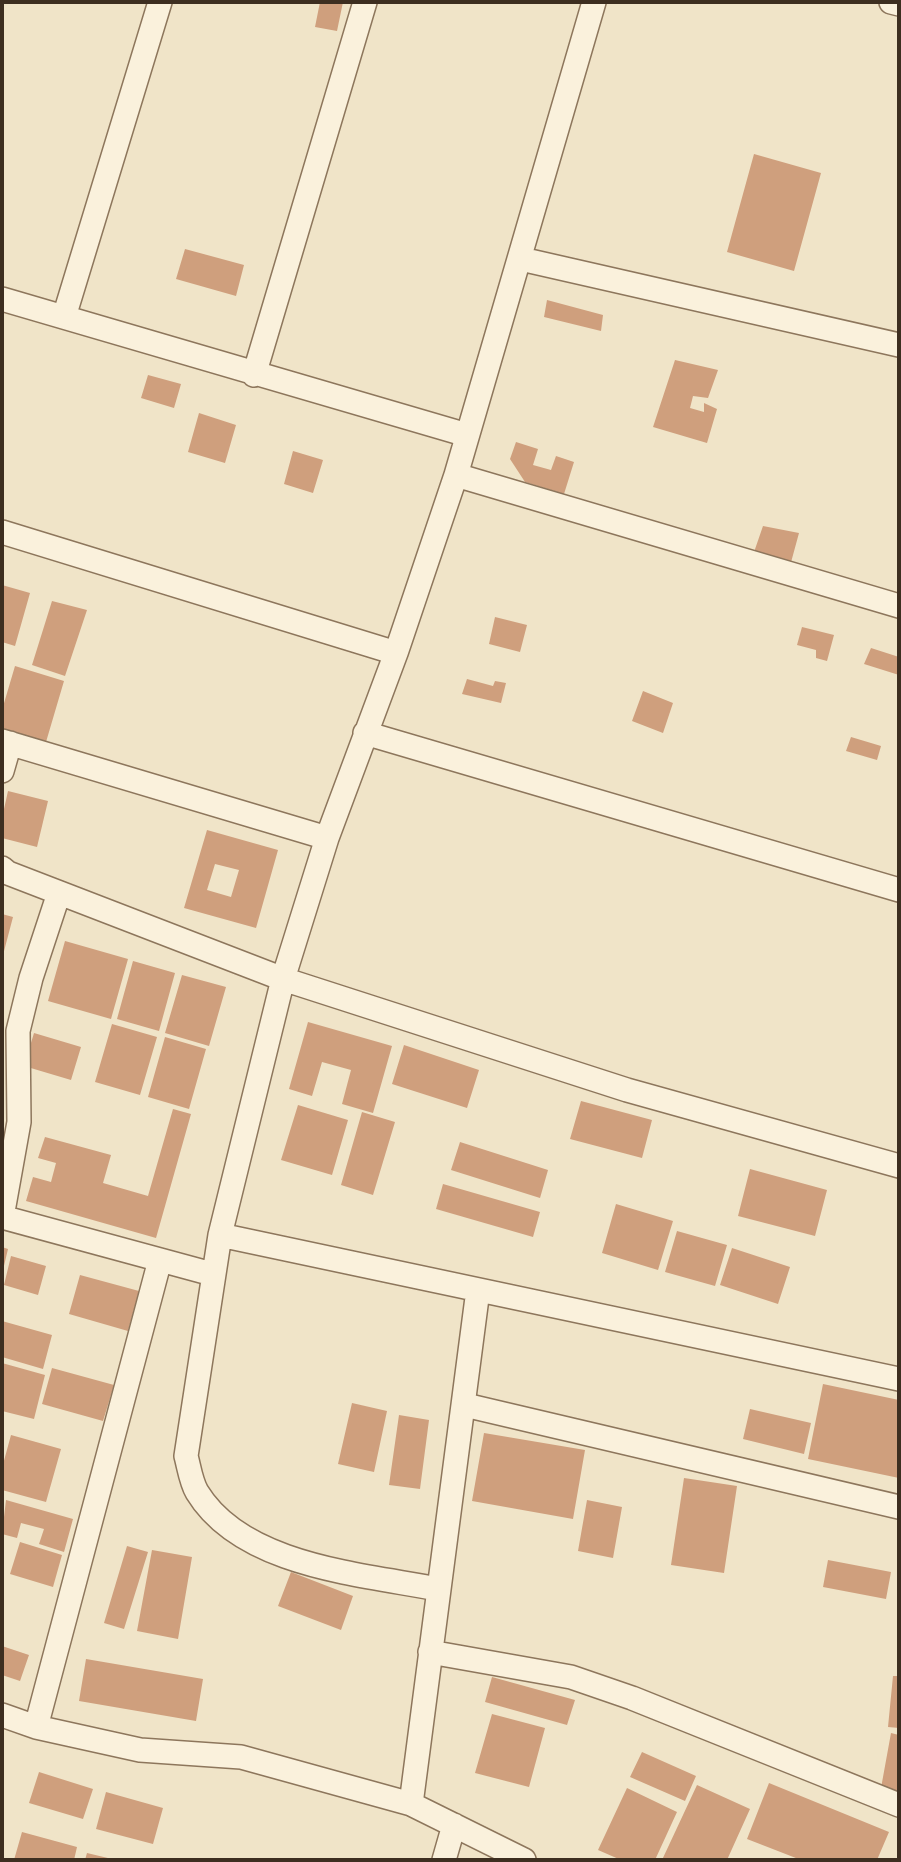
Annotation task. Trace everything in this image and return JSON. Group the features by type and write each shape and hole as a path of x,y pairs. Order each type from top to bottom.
{"street":[{"path":"64,317 160,2"},
{"path":"254,375 365,2"},
{"path":"438,1589 307,1563 238,1536 213,1514 195,1490 186,1456 212,1274 283,978 327,838 396,653 456,475 594,2"},
{"path":"891,2 899,4"},
{"path":"521,259 899,345"},
{"path":"2,299 254,375 467,435"},
{"path":"456,475 899,607"},
{"path":"2,532 396,653"},
{"path":"365,733 899,890"},
{"path":"2,771 6,742 327,838"},
{"path":"2,868 59,893 283,978 626,1090 899,1166"},
{"path":"59,893 31,978 18,1031 19,1122 2,1217 212,1274"},
{"path":"220,1235 899,1379"},
{"path":"36,1727 160,1260"},
{"path":"411,1804 478,1290"},
{"path":"465,1405 899,1507"},
{"path":"430,1652 571,1677 632,1698 899,1805"},
{"path":"2,1715 36,1727 140,1750 230,1756 411,1804 524,1860"},
{"path":"444,1860 454,1825"}],"building":[{"path":"320,2 343,2 337,31 315,27"},
{"path":"754,154 821,173 794,271 727,252"},
{"path":"185,249 244,265 236,296 176,279"},
{"path":"547,300 603,315 601,331 544,317"},
{"path":"675,360 718,370 708,398 693,396 690,408 704,412 704,403 717,409 707,443 653,427"},
{"path":"148,375 181,384 174,408 141,398"},
{"path":"199,413 236,425 225,463 188,452"},
{"path":"516,442 538,449 533,465 551,470 556,456 574,462 564,494 525,482 510,459"},
{"path":"293,451 323,460 313,493 284,484"},
{"path":"763,526 799,533 790,566 753,555"},
{"path":"2,585 30,593 15,646 2,642"},
{"path":"52,601 87,610 65,676 32,665"},
{"path":"495,617 527,625 520,652 489,644"},
{"path":"802,627 834,635 827,661 816,658 816,650 797,645"},
{"path":"871,648 899,657 899,675 864,664"},
{"path":"15,666 64,681 46,742 2,729 2,710"},
{"path":"467,679 493,686 495,681 506,683 501,703 462,694"},
{"path":"643,691 673,703 663,733 632,721"},
{"path":"851,737 881,746 877,760 846,751"},
{"path":"8,791 48,801 37,847 2,838 2,818"},
{"path":"207,830 278,850 256,928 184,908","holes":["215,864 239,870 231,897 207,890"]},
{"path":"2,914 13,917 3,955 2,955"},
{"path":"65,941 128,959 111,1019 48,1001"},
{"path":"133,961 175,973 159,1031 117,1019"},
{"path":"182,975 226,987 209,1046 165,1033"},
{"path":"308,1022 392,1046 373,1113 342,1104 351,1070 322,1062 312,1096 289,1089"},
{"path":"112,1024 157,1037 140,1095 95,1082"},
{"path":"34,1033 81,1047 71,1080 24,1066"},
{"path":"165,1037 206,1049 189,1109 148,1097"},
{"path":"404,1045 479,1070 467,1108 392,1084"},
{"path":"581,1101 652,1120 642,1158 570,1139"},
{"path":"298,1105 348,1120 332,1175 281,1160"},
{"path":"173,1109 191,1114 156,1238 26,1201 33,1177 51,1182 56,1163 38,1158 45,1137 111,1155 103,1183 148,1196"},
{"path":"362,1112 395,1122 373,1195 341,1185"},
{"path":"460,1142 548,1170 540,1198 451,1170"},
{"path":"750,1169 827,1190 815,1236 738,1216"},
{"path":"443,1184 540,1212 533,1237 436,1209"},
{"path":"616,1204 673,1221 658,1270 602,1253"},
{"path":"677,1231 727,1245 715,1286 665,1272"},
{"path":"2,1247 8,1249 3,1270 2,1270"},
{"path":"732,1248 790,1267 778,1304 720,1285"},
{"path":"11,1256 46,1266 38,1295 4,1285"},
{"path":"80,1275 139,1291 128,1331 69,1314"},
{"path":"2,1321 52,1335 43,1369 2,1357"},
{"path":"2,1363 45,1375 34,1419 2,1411"},
{"path":"52,1368 114,1385 103,1421 42,1404"},
{"path":"823,1384 899,1400 899,1478 808,1459"},
{"path":"352,1403 387,1411 374,1472 338,1464"},
{"path":"750,1409 811,1423 804,1454 743,1439"},
{"path":"399,1415 429,1420 420,1489 389,1485"},
{"path":"484,1433 585,1450 573,1519 472,1501"},
{"path":"11,1435 61,1449 46,1502 2,1490 2,1468"},
{"path":"684,1478 737,1486 724,1573 671,1565"},
{"path":"6,1500 73,1519 64,1552 39,1544 44,1529 21,1523 17,1538 2,1534"},
{"path":"587,1500 622,1507 613,1558 578,1551"},
{"path":"20,1542 62,1555 53,1587 10,1574"},
{"path":"127,1546 148,1552 124,1629 104,1623"},
{"path":"152,1550 192,1557 178,1639 137,1631"},
{"path":"828,1560 891,1572 886,1599 823,1587"},
{"path":"291,1572 353,1596 341,1630 278,1606"},
{"path":"2,1646 29,1655 20,1681 2,1675"},
{"path":"86,1659 203,1679 196,1721 79,1701"},
{"path":"893,1676 899,1676 899,1728 888,1727"},
{"path":"492,1677 575,1700 567,1725 485,1702"},
{"path":"492,1714 545,1728 529,1787 475,1773"},
{"path":"891,1733 899,1735 899,1791 881,1788"},
{"path":"642,1752 696,1776 685,1801 630,1777"},
{"path":"39,1772 93,1789 83,1819 29,1803"},
{"path":"769,1783 889,1832 877,1860 801,1860 747,1839"},
{"path":"697,1785 750,1809 727,1860 662,1860"},
{"path":"627,1788 677,1812 655,1860 621,1860 598,1850"},
{"path":"106,1792 163,1808 153,1844 96,1829"},
{"path":"22,1832 77,1847 74,1860 14,1860"},
{"path":"87,1853 112,1859 112,1860 85,1860"}]}
